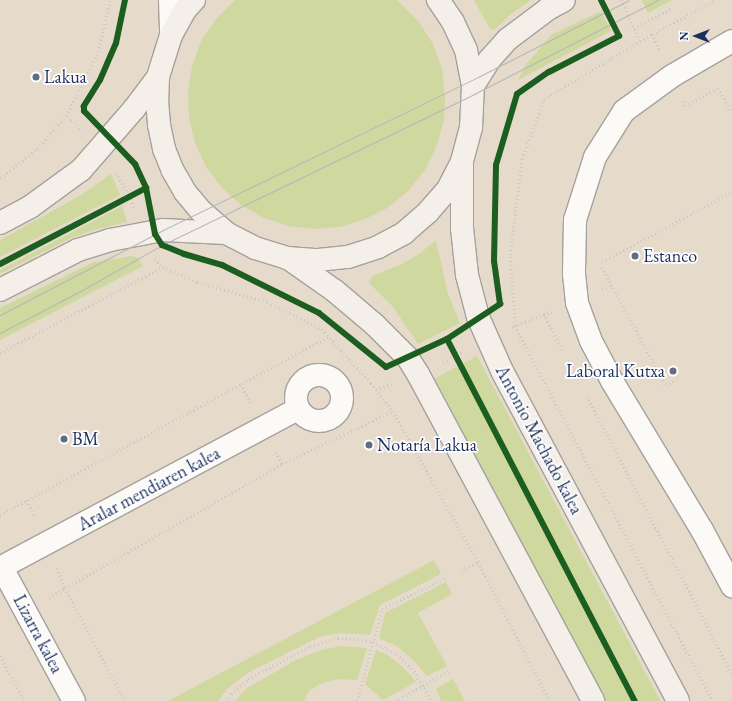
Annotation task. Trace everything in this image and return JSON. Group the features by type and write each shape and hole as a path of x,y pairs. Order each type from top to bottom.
{"main road":[{"path":"194,0 185,10 171,35 158,77 157,101 159,125 164,149 173,171 185,192 201,211 226,232 255,248 287,258 318,260 348,257 378,247 404,232 428,212 448,189 462,161 471,128 474,86 466,50 453,22 438,0"},
{"path":"474,86 489,60 508,39 548,9 564,0"},
{"path":"0,223 30,207 56,190 81,170 101,149 158,77"},
{"name":"Antonio Machado kalea","path":"462,161 462,228 467,275 478,317 502,371 678,701"},
{"path":"0,290 78,250 110,240 163,230 226,232"},
{"path":"287,258 334,291 375,325 408,358 418,374 593,701"}],"street":[{"path":"170,0 171,35"},
{"path":"732,41 672,76 624,111 595,157 575,220 574,274 577,303 591,341 612,381 702,530 732,586"},
{"name":"Aralar mendiaren kalea","path":"1,568 298,409"},
{"name":"Lizarra kalea","path":"1,568 74,701"}],"path":[{"path":"0,178 36,149 66,116 98,52 110,0"},
{"path":"620,0 640,41"},
{"path":"515,326 510,255 522,159 544,99 640,41 716,0"},
{"path":"634,28 672,8"},
{"path":"66,116 101,149 130,195 149,252 163,267 197,282 268,302 322,330 371,383 393,411 478,562 550,701"},
{"path":"679,378 666,386 600,262 732,192"},
{"path":"0,353 163,267"},
{"path":"544,314 566,356"},
{"path":"0,515 328,337"},
{"path":"453,350 460,363"},
{"path":"584,392 732,673"},
{"path":"27,613 65,588 282,464 393,411"},
{"path":"461,570 478,562"},
{"path":"357,701 382,609 444,579"},
{"path":"65,588 125,701"},
{"path":"226,701 230,694 248,679 310,646 338,638 358,639 373,642 397,654 414,671 424,685 432,701"},
{"path":"0,656 25,701"},
{"path":"395,701 449,671"}],"green space":[{"path":"235,0 397,0 419,22 433,44 442,69 445,95 444,121 436,147 425,170 409,190 389,207 365,219 341,227 314,229 289,226 264,218 241,205 222,188 206,167 195,143 189,118 188,92 192,66 201,41 216,19"},
{"path":"474,0 531,0 511,14 494,30 490,29"},
{"path":"642,0 672,0 648,13"},
{"path":"601,11 611,31 518,80 525,66 551,35"},
{"path":"111,174 120,195 0,257 0,240 81,195"},
{"path":"122,206 127,222 94,230 69,239 0,274 0,270"},
{"path":"436,240 448,294 460,323 418,344 393,307 369,283 372,276 402,264 419,254"},
{"path":"132,256 138,258 143,266 0,340 0,308 94,262"},
{"path":"477,356 660,701 606,701 435,379"},
{"path":"434,560 441,574 380,605 370,635 341,633 319,637 249,672 228,688 218,701 168,701"},
{"path":"446,582 452,594 418,613 447,666 427,676 414,661 398,647 379,638 385,613"},
{"path":"341,646 367,648 357,680 336,679 320,684 309,691 304,701 235,701 247,688 296,660 321,650"},
{"path":"376,650 388,655 403,667 416,682 383,700 365,684"},
{"path":"453,679 465,701 441,701 436,689"}],"tram line":[{"path":"0,315 163,230 478,77 629,0"},
{"path":"0,333 84,289 162,245 474,94 658,0"}],"cycle path":[{"path":"125,0 116,43 100,80 84,106 84,111 135,164 146,188 155,234 162,245 184,254 222,265 319,313 386,367 447,339 500,304 494,261 496,165 517,94 549,72 619,36 601,0"},
{"path":"0,264 146,188"},
{"path":"447,339 635,701"}],"place":[{"name":"Lakua","path":"36,77"},
{"name":"Estanco","path":"635,256"},
{"name":"Laboral Kutxa","path":"673,371"},
{"name":"BM","path":"64,439"},
{"name":"Notaría Lakua","path":"369,445"}]}
